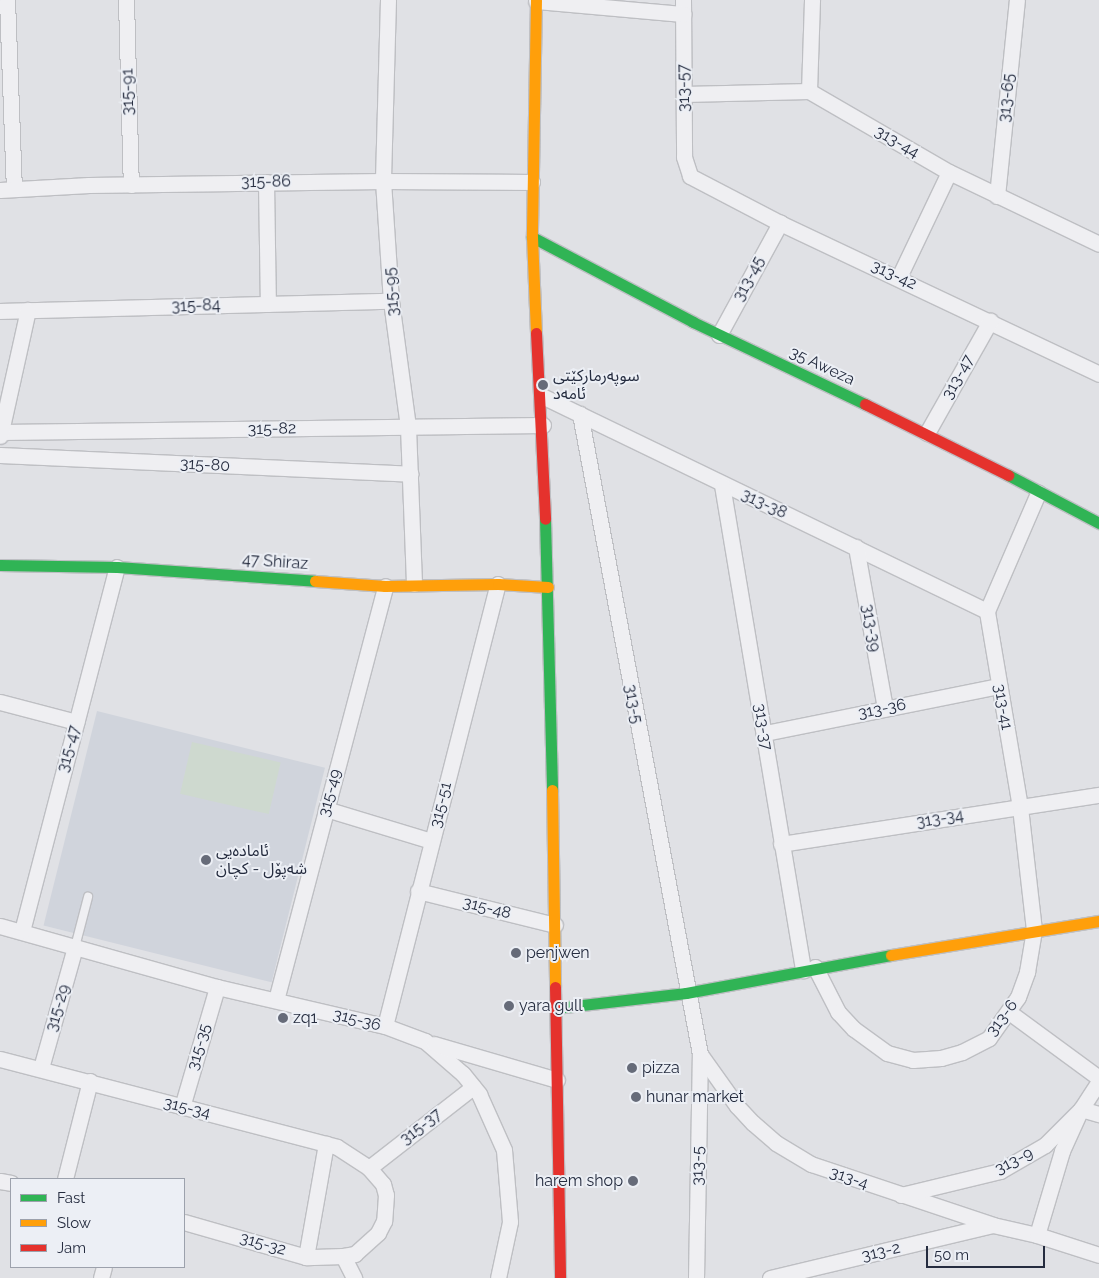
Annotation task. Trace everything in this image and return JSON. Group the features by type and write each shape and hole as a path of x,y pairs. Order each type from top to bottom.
{"street":[{"path":"7,0 7,190"},
{"name":"315-91","path":"126,0 130,185"},
{"name":"315-95","path":"388,0 383,181 391,301 408,427 414,584"},
{"path":"684,94 809,91 812,0"},
{"name":"313-65","path":"997,196 1017,0"},
{"path":"560,1278 548,587 542,396 532,237 536,1 683,7"},
{"name":"313-57","path":"683,7 684,158 690,176"},
{"name":"313-44","path":"809,91 949,172 1099,244"},
{"path":"899,277 949,172"},
{"name":"313-42","path":"690,176 780,223 899,277 1099,374"},
{"path":"266,182 268,304"},
{"name":"315-86","path":"7,190 266,182 532,182"},
{"name":"313-45","path":"719,335 780,223"},
{"name":"35 Aweza","path":"532,237 719,335 926,433 1099,524"},
{"name":"315-84","path":"0,311 391,301"},
{"path":"0,434 28,310"},
{"name":"313-47","path":"926,433 990,321"},
{"name":"313-38","path":"542,396 987,611"},
{"name":"313-5","path":"580,414 686,993"},
{"name":"315-82","path":"0,434 543,424"},
{"name":"315-80","path":"0,455 411,474"},
{"name":"313-37","path":"722,484 765,732 780,844 809,969"},
{"path":"987,611 1038,493"},
{"name":"313-39","path":"856,547 886,708"},
{"name":"47 Shiraz","path":"0,565 117,567 385,586 498,584 548,587"},
{"name":"315-47","path":"22,932 117,567"},
{"name":"315-51","path":"385,1026 498,584"},
{"name":"315-49","path":"276,1000 385,586"},
{"name":"313-41","path":"987,611 1020,807 1034,930"},
{"name":"313-36","path":"765,732 999,686"},
{"path":"0,702 76,722"},
{"name":"313-34","path":"780,844 1099,795"},
{"path":"326,809 432,840"},
{"name":"315-48","path":"418,891 555,925"},
{"path":"556,1008 686,993 809,969 1034,930 1099,921"},
{"name":"315-36","path":"0,926 217,988 385,1026 424,1041 446,1058 473,1087 504,1150 509,1186 510,1222 498,1278"},
{"name":"313-6","path":"809,969 838,1012 854,1029 887,1053 913,1060 941,1058 962,1052 988,1038 1010,1012 1027,972 1034,930"},
{"name":"315-29","path":"41,1068 75,947"},
{"name":"315-35","path":"182,1107 217,988"},
{"name":"313-4","path":"686,993 700,1054 737,1106 776,1143 812,1164 901,1195 993,1225 1037,1235 1099,1255"},
{"path":"1010,1012 1099,1079"},
{"path":"424,1041 557,1080"},
{"name":"313-5","path":"696,1278 700,1054"},
{"name":"315-34","path":"0,1059 41,1068 326,1144 369,1168"},
{"name":"313-9","path":"901,1195 1000,1171 1045,1145 1081,1108 1099,1079"},
{"path":"65,1178 90,1081"},
{"name":"315-37","path":"369,1168 473,1087"},
{"path":"1037,1235 1062,1151 1081,1108 1099,1114"},
{"path":"306,1257 326,1144"},
{"path":"354,1278 343,1256 355,1254 367,1244 378,1234 384,1221 383,1184 369,1168"},
{"name":"315-32","path":"185,1222 306,1257 343,1256"},
{"name":"313-2","path":"770,1278 993,1225"}],"lane":[{"path":"75,947 88,896"}],"shaded area":[{"path":"97,711 325,768 272,982 44,925"},
{"path":"192,742 281,762 269,814 180,794"}],"traffic: fast":[{"path":"532,237 693,322 865,404"},
{"path":"1008,475 1099,523"},
{"path":"545,519 552,790"},
{"path":"0,565 117,567 315,581"},
{"path":"556,1008 686,993 891,955"}],"traffic: slow":[{"path":"536,0 532,237 536,333"},
{"path":"315,581 385,586 498,584 548,587"},
{"path":"552,790 555,987"},
{"path":"891,955 1099,921"}],"traffic: jam":[{"path":"536,333 545,519"},
{"path":"865,404 1008,475"},
{"path":"555,987 560,1278"}],"place":[{"name":"سوپەرمارکێتی ئامەد","path":"543,385"},
{"name":"ئامادەیی شەپۆل - کچان","path":"206,860"},
{"name":"penjwen","path":"516,953"},
{"name":"yara gull","path":"509,1006"},
{"name":"zq1","path":"283,1018"},
{"name":"pizza","path":"632,1068"},
{"name":"hunar market","path":"636,1097"},
{"name":"harem shop","path":"633,1181"}]}
